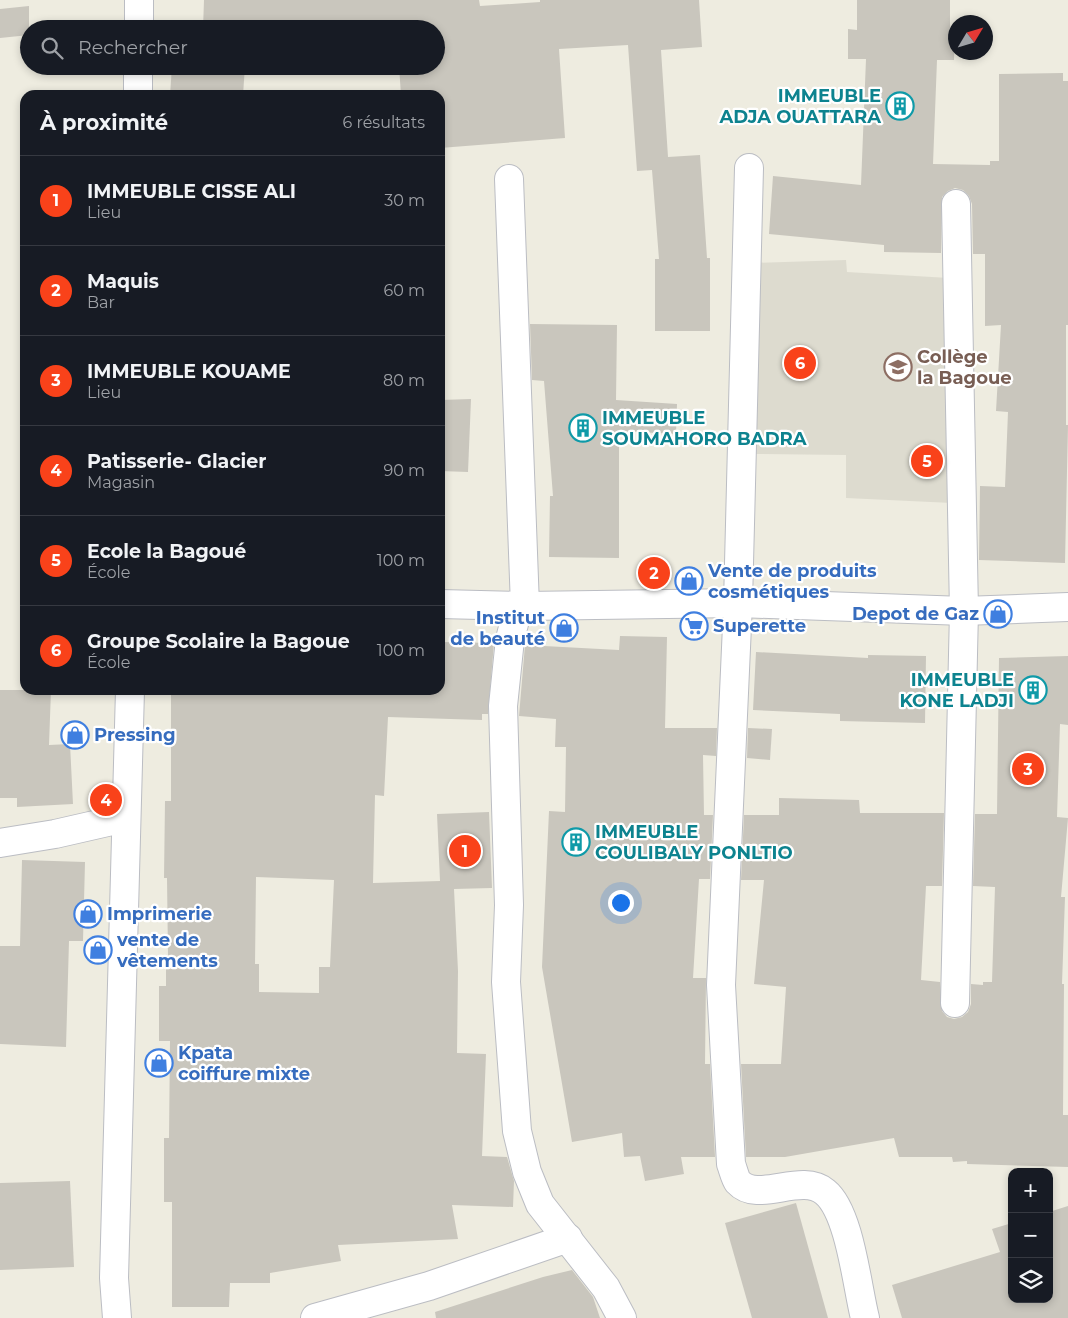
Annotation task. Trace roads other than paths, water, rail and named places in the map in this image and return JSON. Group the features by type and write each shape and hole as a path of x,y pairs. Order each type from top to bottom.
{"street":[{"path":"138,20 139,0"},
{"path":"138,75 138,90"},
{"path":"749,168 738,603 721,985 731,1164 738,1182 753,1190 806,1184 825,1192 838,1210 847,1234 865,1318"},
{"path":"509,179 525,606 515,620 510,639 503,706 510,905 507,992 517,1131 527,1172 540,1204 606,1288 622,1318"},
{"path":"956,204 964,611 956,1003"},
{"path":"445,604 525,606 738,603 964,611 1068,607"},
{"path":"117,1318 114,1278 130,695"},
{"path":"0,843 55,834 125,818"},
{"path":"315,1318 429,1286 568,1238"}],"place":[{"name":"IMMEUBLE ADJA OUATTARA","path":"900,106"},
{"name":"Groupe Scolaire la Bagoue","path":"800,363"},
{"name":"Collège la Bagoue","path":"898,367"},
{"name":"IMMEUBLE SOUMAHORO BADRA","path":"583,428"},
{"name":"Ecole la Bagoué","path":"927,461"},
{"name":"Maquis","path":"654,573"},
{"name":"Vente de produits cosmétiques","path":"689,581"},
{"name":"Depot de Gaz","path":"998,614"},
{"name":"Superette","path":"694,626"},
{"name":"Institut de beauté","path":"564,628"},
{"name":"IMMEUBLE KONE LADJI","path":"1033,690"},
{"name":"Pressing","path":"75,735"},
{"name":"IMMEUBLE KOUAME","path":"1028,769"},
{"name":"Patisserie- Glacier","path":"106,800"},
{"name":"IMMEUBLE COULIBALY PONLTIO","path":"576,842"},
{"name":"IMMEUBLE CISSE ALI","path":"465,851"},
{"name":"Imprimerie","path":"88,914"},
{"name":"vente de vêtements","path":"98,950"},
{"name":"Kpata coiffure mixte","path":"159,1063"}]}
